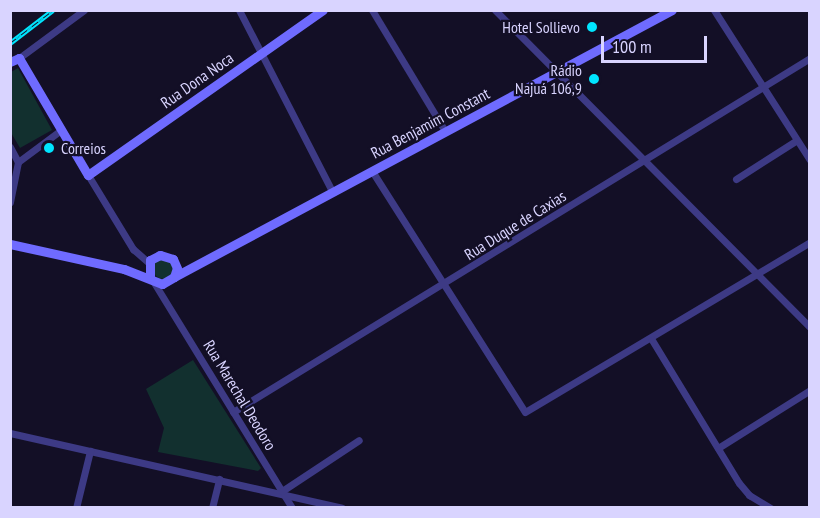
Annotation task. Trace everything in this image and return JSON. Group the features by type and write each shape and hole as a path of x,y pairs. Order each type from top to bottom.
{"main road":[{"name":"Rua Dona Noca","path":"88,175 323,10"},
{"name":"Rua Benjamim Constant","path":"171,280 202,261 672,10"},
{"name":"Rua Marechal Deodoro","path":"15,60 88,175"},
{"path":"10,244 124,269 150,272 171,280 176,263"},
{"name":"Rua Benjamim Constant","path":"150,272 155,256 165,255 176,263 202,261"}],"street":[{"path":"15,60 84,10"},
{"path":"238,10 332,191"},
{"path":"372,10 445,131"},
{"path":"495,10 810,327"},
{"path":"714,10 765,86 810,160"},
{"name":"Rua Duque de Caxias","path":"233,412 810,58"},
{"path":"18,162 61,130"},
{"path":"736,179 797,140"},
{"path":"10,147 18,162 10,202"},
{"path":"372,171 442,285 525,412 652,340 810,242"},
{"name":"Rua Marechal Deodoro","path":"88,175 133,249 150,272 292,507"},
{"path":"164,298 171,280"},
{"path":"652,340 749,495 771,507"},
{"path":"718,448 810,390"},
{"path":"10,433 342,507"},
{"path":"283,493 359,440"},
{"path":"76,507 90,451"},
{"path":"212,507 219,479"}],"green space":[{"path":"18,68 52,130 20,148 10,131 11,72"},
{"path":"163,259 170,262 173,269 170,276 163,279 156,276 153,269 156,262"},
{"path":"193,360 261,468 258,471 158,452 164,428 146,389"}],"railway":[{"path":"10,43 53,10"}],"place":[{"name":"Hotel Sollievo","path":"592,27"},
{"name":"Rádio Najuá 106,9","path":"594,79"},
{"name":"Correios","path":"49,148"}]}
